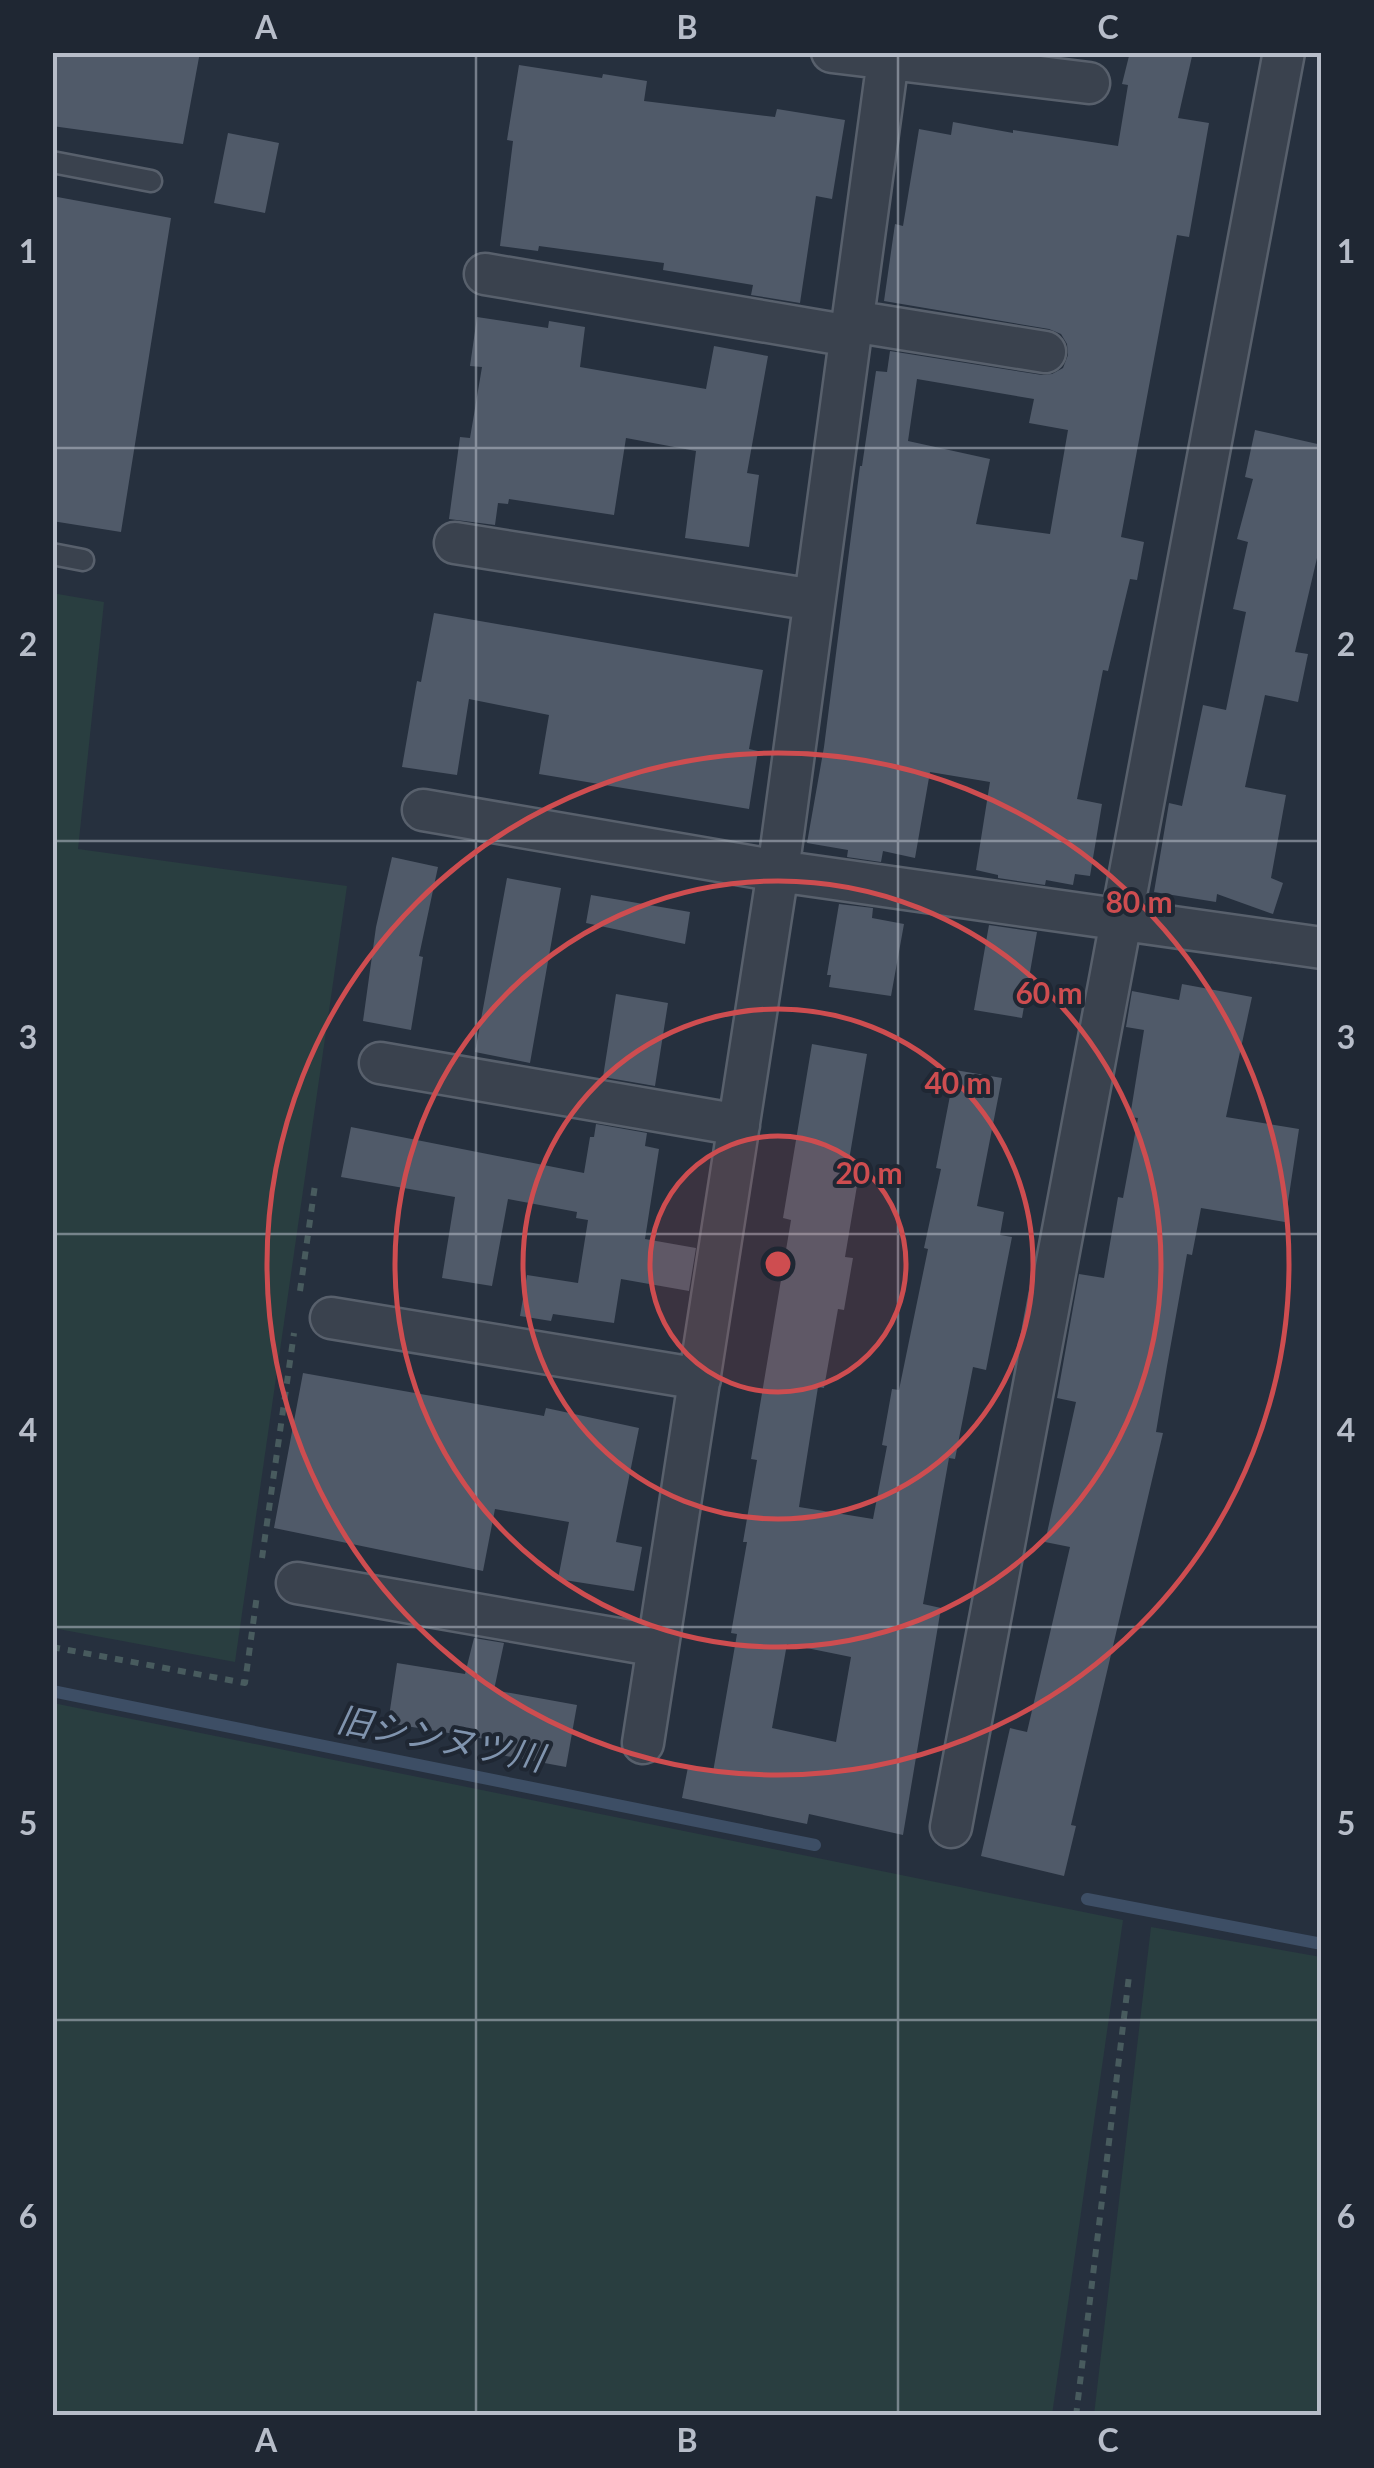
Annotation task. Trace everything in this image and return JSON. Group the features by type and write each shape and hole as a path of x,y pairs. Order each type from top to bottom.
{"street":[{"path":"832,52 1090,83"},
{"path":"951,1827 1284,52"},
{"path":"643,1743 778,871 889,56"},
{"path":"485,274 1044,352"},
{"path":"454,543 814,600"},
{"path":"423,810 778,871 1322,948"},
{"path":"380,1063 738,1125"},
{"path":"308,1312 700,1378"},
{"path":"272,1579 658,1646"}],"lane":[{"path":"52,162 151,181"},
{"path":"52,554 83,560"}],"path":[{"path":"52,1647 244,1683 272,1579 308,1312 315,1185"},
{"path":"1076,2416 1129,1976"}],"green space":[{"path":"52,593 104,602 78,849 347,886 235,1662 53,1628"},
{"path":"53,1703 1123,1920 1052,2415 53,2415"},
{"path":"1151,1927 1321,1957 1321,2415 1094,2415"}],"building":[{"path":"52,52 200,52 183,144 52,126"},
{"path":"1130,52 1193,52 1178,118 1209,123 1189,237 1177,235 1121,537 1144,542 1137,580 1130,579 1108,671 1103,670 1077,799 1102,804 1090,876 1075,874 1073,885 1046,880 1045,885 998,878 976,870 990,782 930,772 915,858 883,851 881,862 847,857 848,850 807,843 876,371 887,372 890,351 1042,375 1063,368 1068,355 1061,334 1049,329 884,301 895,224 903,226 919,129 951,135 953,122 1118,146 1128,85 1122,84","holes":["917,379 1034,399 1029,423 1068,430 1050,534 976,524 990,459 908,441"]},
{"path":"519,65 647,81 644,101 775,117 777,109 845,120 832,199 816,196 800,303 751,295 753,285 663,270 664,263 539,246 538,251 500,246 513,141 507,140"},
{"path":"228,133 279,143 265,213 214,203"},
{"path":"52,196 171,218 121,532 52,521"},
{"path":"477,317 548,328 549,321 585,327 580,367 706,389 714,346 768,356 747,473 759,475 749,547 685,538 696,451 626,438 614,515 509,499 508,504 498,503 495,525 449,519 460,437 470,438 482,367 470,366"},
{"path":"1255,430 1322,445 1322,559 1317,558 1295,652 1308,654 1298,702 1265,695 1245,787 1286,795 1271,878 1283,883 1273,914 1217,894 1216,902 1154,892 1169,803 1182,806 1203,705 1226,710 1246,612 1233,609 1248,542 1237,539 1253,479 1245,477"},
{"path":"434,613 763,670 749,749 758,751 749,809 539,774 549,715 469,699 457,775 402,767"},
{"path":"392,857 438,867 419,956 423,957 411,1030 363,1021 376,927"},
{"path":"507,878 561,888 530,1063 475,1052"},
{"path":"591,895 690,912 685,944 586,923"},
{"path":"839,904 873,908 872,918 904,924 891,996 829,987 831,975 827,975"},
{"path":"989,925 1037,932 1022,1018 974,1010"},
{"path":"1182,984 1252,997 1226,1117 1299,1129 1285,1222 1201,1208 1192,1255 1187,1254 1167,1366 1156,1432 1163,1433 1071,1825 1076,1826 1064,1876 981,1856 1010,1728 1027,1732 1070,1547 1045,1542 1076,1402 1057,1398 1079,1274 1104,1278 1118,1197 1123,1198 1138,1118 1130,1117 1144,1030 1126,1027 1132,991 1179,1000"},
{"path":"616,994 668,1003 655,1086 603,1077"},
{"path":"812,1044 867,1054 847,1172 859,1174 845,1257 853,1258 844,1310 838,1309 824,1388 818,1387 799,1507 873,1519 887,1446 882,1445 892,1389 899,1390 928,1249 924,1248 941,1169 936,1168 955,1070 1002,1078 977,1206 1004,1212 1000,1235 1012,1237 986,1370 973,1367 955,1459 949,1458 923,1604 941,1608 903,1835 809,1814 807,1824 682,1798 688,1767 713,1772 737,1634 731,1633 757,1460 751,1459 791,1220 783,1218","holes":["787,1644 851,1657 836,1742 772,1728"]},
{"path":"596,1124 647,1133 645,1146 659,1149 645,1239 696,1248 689,1291 621,1279 614,1323 553,1314 551,1321 520,1316 527,1275 578,1283 588,1220 576,1218 577,1212 508,1199 492,1286 442,1278 455,1197 341,1177 351,1127 584,1173"},
{"path":"303,1373 544,1416 546,1408 639,1428 616,1542 642,1547 634,1591 558,1579 569,1522 495,1509 483,1571 274,1528"},
{"path":"474,1638 504,1643 494,1690 577,1705 566,1767 501,1755 503,1742 388,1723 397,1663 465,1674"}],"waterway":[{"name":"旧シンヌツ川","path":"52,1691 815,1845"},
{"name":"旧シンヌツ川","path":"1087,1899 1322,1944"}]}
